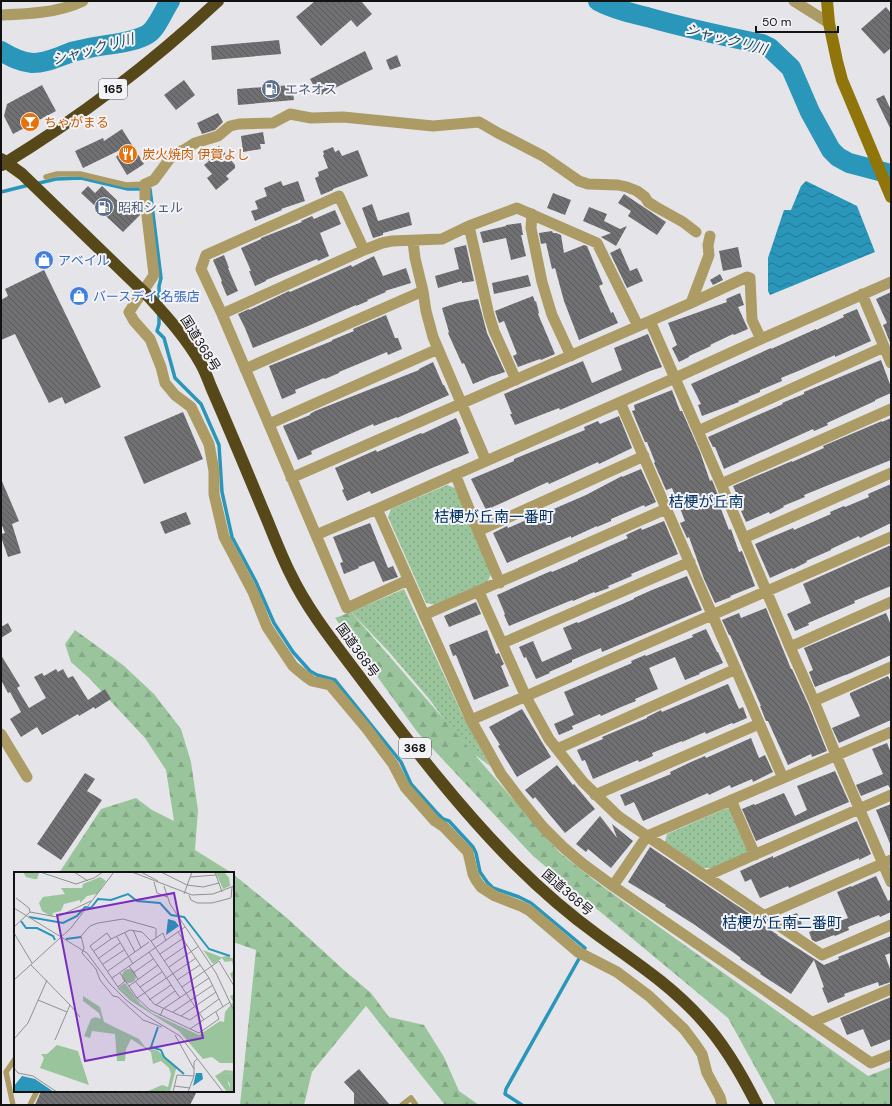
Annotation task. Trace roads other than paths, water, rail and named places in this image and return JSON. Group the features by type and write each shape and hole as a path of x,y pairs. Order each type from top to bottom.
{"highway":[{"name":"165","path":"2,160 82,113 172,42 215,4"},
{"name":"国道368号","path":"2,160 22,174 146,294 168,318 190,347 202,365 291,574 309,605 335,643 389,716 443,784 483,831 549,896 596,935 660,980 703,1020 732,1060 757,1105"}],"street":[{"path":"1,15 49,11 83,1"},
{"path":"794,1 829,23"},
{"path":"827,1 829,23 842,80 889,193"},
{"path":"696,232 683,222 648,202 645,197 637,191 618,185 588,184 579,181 543,156 480,122 433,126 343,117 311,118 290,114 273,123 239,124 230,126 218,136 195,143 184,150 174,153 154,180 145,185 145,199 154,275 146,294 129,312 134,321 150,339 161,367 165,383 191,408 209,444 214,472 214,494 224,537 253,592 267,627 293,666 312,681 330,685 393,764 405,787 435,821 444,827 468,852 473,874 481,887 495,896 524,907 530,911 583,955 617,972 649,996 684,1029 702,1054 707,1073 720,1097 722,1105"},
{"path":"364,250 339,196 206,256 201,269 222,314 347,608 408,580"},
{"path":"222,314 382,243 401,240 413,241 442,239 470,226 517,208 597,243 638,326"},
{"path":"532,214 532,228 542,282 552,315 571,356"},
{"path":"470,226 489,315 494,331 516,380"},
{"path":"691,303 709,255 708,245 710,236"},
{"path":"413,241 415,258 429,324 438,349 486,461"},
{"path":"292,478 747,278 750,278 752,320 761,339"},
{"path":"316,535 891,282"},
{"path":"245,369 423,291"},
{"path":"862,294 891,363"},
{"path":"650,321 722,484 836,755 887,862 891,882"},
{"path":"698,431 884,347"},
{"path":"269,424 438,349"},
{"path":"620,402 783,778"},
{"path":"722,484 891,409"},
{"path":"478,531 644,456"},
{"path":"744,538 891,473"},
{"path":"455,474 500,583"},
{"path":"377,509 471,720 501,774 543,827 583,864 613,886 871,1063 891,1055"},
{"path":"424,615 666,509"},
{"path":"471,720 891,537"},
{"path":"502,643 690,562"},
{"path":"479,592 526,697 550,739 583,782 618,816 822,955 891,925"},
{"path":"790,647 891,602"},
{"path":"814,701 891,667"},
{"path":"557,749 736,669"},
{"path":"595,795 759,724"},
{"path":"613,886 647,836 891,732"},
{"path":"1,734 27,777"},
{"path":"706,876 891,795"},
{"path":"731,800 755,855"},
{"path":"763,916 887,862"},
{"path":"813,1022 891,989"}],"lane":[{"path":"46,177 57,174 80,174 126,185 145,185"},
{"path":"13,1105 6,1072 14,1060"},
{"path":"30,1105 36,1092"},
{"path":"402,1105 411,1098 416,1105"}],"water":[{"path":"806,181 857,206 875,252 770,295 768,291 768,258 784,210 791,210 801,186"}],"waterway":[{"name":"シャックリ川","path":"1,51 20,60 36,63 93,47 134,40 148,34 151,31 170,1"},
{"name":"シャックリ川","path":"598,1 628,12 718,35 762,44 770,48 791,68 810,112 831,150 838,157 849,163 891,174"},
{"path":"35,184 56,179 81,178 128,189 143,189"},
{"path":"1,192 29,185"},
{"path":"150,189 161,278 159,286 159,303"},
{"path":"159,313 159,324 157,331 164,338 175,378 201,404 219,445 222,492 232,537 256,582 274,623 293,652 310,671 317,675 335,680 401,762 411,784 436,812 443,819 449,821 473,847 476,853 480,872 487,882 493,888 531,903 585,948 506,1089 505,1094 522,1105"}],"place":[{"name":"エネオス","path":"271,89"},
{"name":"ちゃがまる","path":"30,122"},
{"name":"炭火焼肉 伊賀よし","path":"128,154"},
{"name":"昭和シェル","path":"104,207"},
{"name":"アベイル","path":"44,260"},
{"name":"バースデイ 名張店","path":"79,296"}],"district":[{"name":"桔梗が丘南","path":"706,502"},
{"name":"桔梗が丘南一番町","path":"494,517"},
{"name":"桔梗が丘南二番町","path":"782,923"}]}
